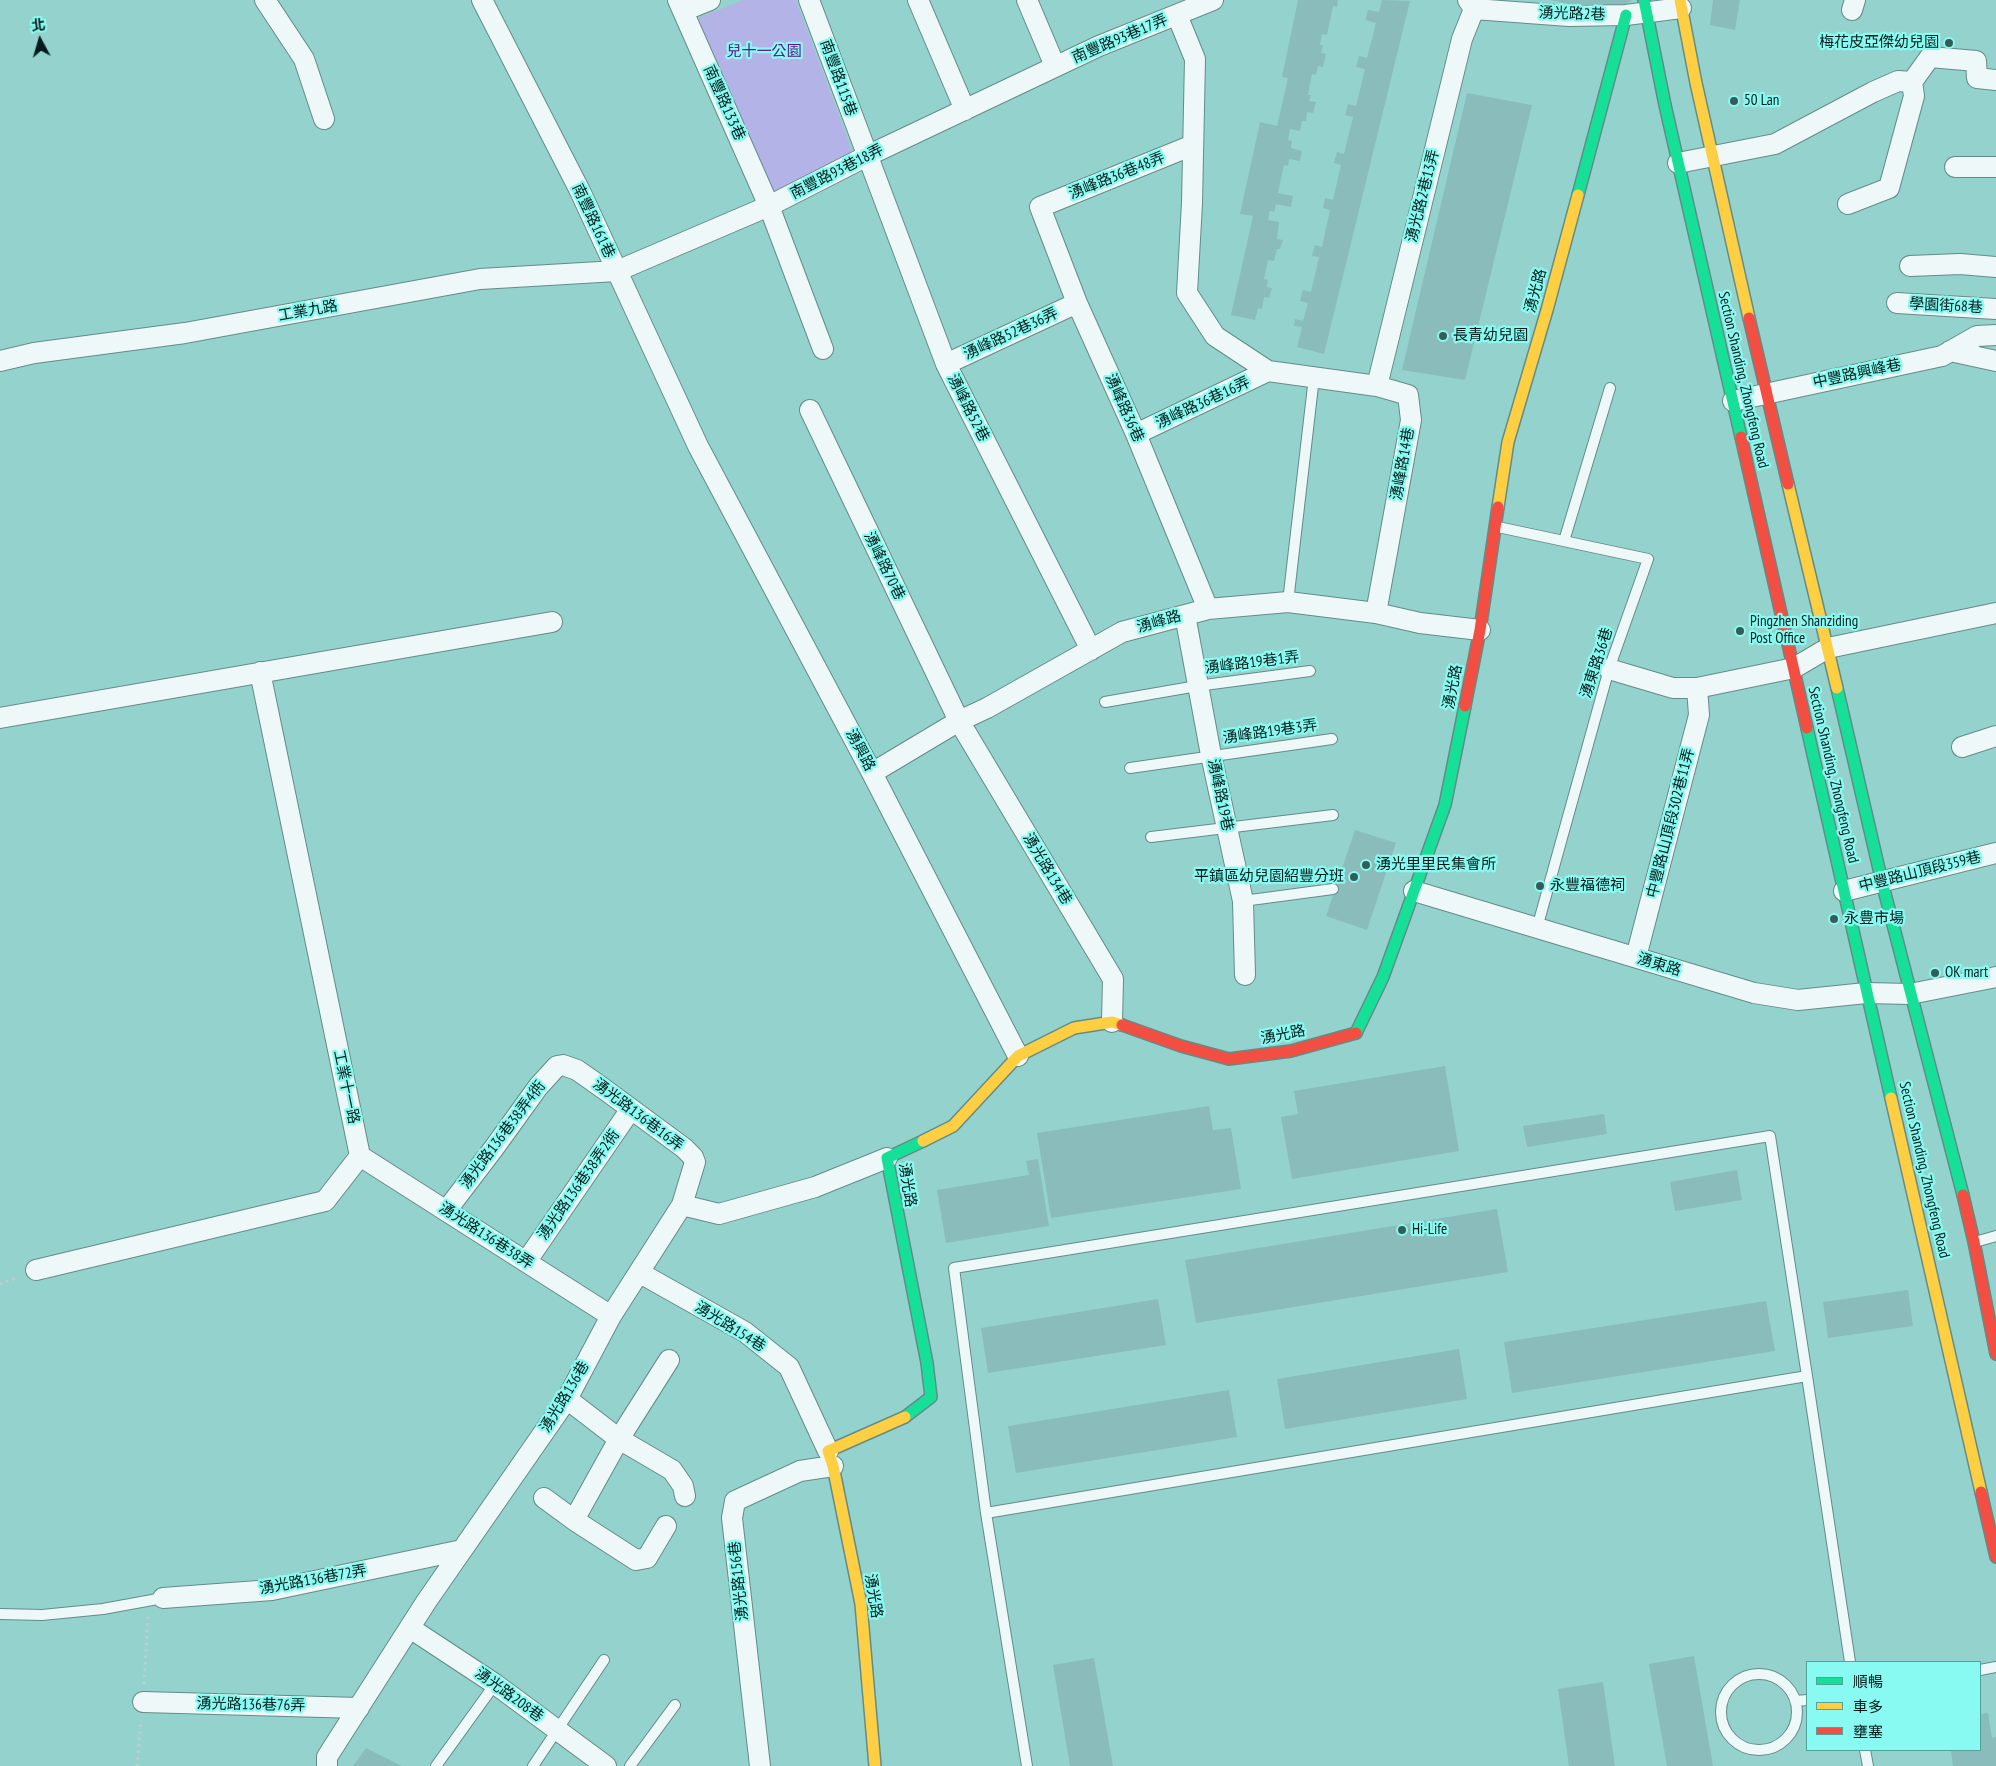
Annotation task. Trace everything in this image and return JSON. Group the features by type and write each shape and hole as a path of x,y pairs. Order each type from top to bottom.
{"main road":[{"name":"Section Shanding, Zhongfeng Road","path":"1681,4 1766,393 1882,882 1985,1280 1996,1354"},
{"name":"Section Shanding, Zhongfeng Road","path":"1638,9 1678,163 1733,400 1866,993 1890,1087 1996,1557"},
{"name":"湧光路","path":"875,1766 861,1604 831,1458 903,1418 931,1397 927,1363 887,1158 953,1126 1018,1056 1074,1028 1112,1022 1181,1046 1229,1059 1291,1051 1357,1032 1383,977 1445,806 1480,630 1508,442 1638,9"}],"street":[{"path":"265,0 304,59 324,119"},
{"name":"南豐路161巷","path":"482,0 580,191 698,446"},
{"path":"680,5 710,0"},
{"name":"南豐路115巷","path":"809,0 867,156"},
{"path":"918,0 965,110"},
{"path":"1027,0 1055,66"},
{"name":"南豐路93巷17弄","path":"1055,66 1213,0"},
{"name":"湧光路2巷","path":"1472,3 1569,16 1681,4"},
{"name":"湧光路2巷13弄","path":"1377,386 1472,3"},
{"name":"南豐路133巷","path":"680,5 769,206 823,349"},
{"path":"1176,15 1195,59 1187,293 1215,336 1268,371"},
{"path":"1848,204 1889,188 1914,96 1912,82 1930,57 1976,61 1977,78 1993,80"},
{"name":"南豐路93巷18弄","path":"617,271 769,206 867,156 1055,66"},
{"path":"1678,163 1774,144 1873,92 1898,81 1912,82"},
{"name":"湧峰路36巷48弄","path":"1040,207 1193,145"},
{"name":"湧峰路52巷","path":"867,156 946,364 1091,650"},
{"path":"1955,167 1996,168"},
{"name":"湧峰路36巷","path":"1040,207 1077,303 1136,434 1208,609"},
{"path":"1910,266 1960,264 1996,267"},
{"name":"工業九路","path":"0,361 34,353 185,334 480,279 617,271"},
{"name":"湧峰路52巷36弄","path":"946,364 1077,303"},
{"name":"學園街68巷","path":"1897,303 1996,309"},
{"name":"中豐路興峰巷","path":"1733,400 1942,356 1987,336"},
{"path":"1950,352 1996,361"},
{"name":"湧峰路14巷","path":"1268,371 1377,386 1408,395 1411,420 1376,614"},
{"name":"湧峰路36巷16弄","path":"1136,434 1268,371"},
{"name":"湧峰路70巷","path":"810,410 958,721"},
{"name":"湧興路","path":"698,446 872,773 1018,1056"},
{"name":"湧峰路","path":"872,773 958,721 988,708 1122,632 1208,609 1288,602 1376,614 1420,623 1480,630"},
{"path":"1609,669 1673,688 1697,688 1794,668 1828,648 1996,613"},
{"name":"湧峰路19巷","path":"1185,615 1211,755 1243,901 1245,975"},
{"path":"0,718 552,622"},
{"name":"工業十一路","path":"260,672 360,1156"},
{"name":"中豐路山頂段302巷11弄","path":"1636,958 1699,715 1697,688"},
{"name":"湧光路134巷","path":"958,721 1113,979 1112,1022"},
{"path":"1962,747 1996,736"},
{"name":"中豐路山頂段359巷","path":"1844,891 1996,853"},
{"name":"湧東路","path":"1414,891 1754,993 1798,1000 1866,993 1910,994 1996,977"},
{"name":"湧光路136巷16弄","path":"564,1065 577,1070 684,1148 693,1157 695,1162 682,1205"},
{"name":"湧光路136巷38弄4衖","path":"446,1211 538,1088 557,1066 564,1065"},
{"name":"湧光路136巷38弄2衖","path":"526,1262 631,1109"},
{"path":"36,1270 325,1201 360,1156"},
{"name":"湧光路136巷38弄","path":"360,1156 611,1316"},
{"path":"682,1205 719,1214 815,1187 887,1158"},
{"name":"湧光路136巷","path":"327,1766 327,1757 426,1602 567,1399 611,1316 682,1205"},
{"name":"湧光路154巷","path":"640,1273 745,1332 789,1366 831,1458"},
{"path":"574,1520 619,1439 669,1360"},
{"path":"567,1399 619,1439 672,1470 683,1486 685,1496"},
{"name":"湧光路156巷","path":"760,1766 732,1518 735,1501 800,1470 831,1458"},
{"path":"544,1498 636,1560 647,1558 666,1526"},
{"name":"湧光路136巷72弄","path":"163,1598 272,1590 462,1550"},
{"name":"湧光路208巷","path":"410,1628 494,1684 606,1766"},
{"name":"湧光路136巷76弄","path":"143,1702 359,1708"}],"lane":[{"path":"1288,602 1314,377"},
{"path":"1564,541 1610,388"},
{"name":"湧東路36巷","path":"1495,527 1648,559 1609,669 1537,928"},
{"name":"湧峰路19巷1弄","path":"1105,702 1198,686 1310,671"},
{"name":"湧峰路19巷3弄","path":"1130,768 1332,738"},
{"path":"1152,837 1333,816"},
{"path":"1243,901 1333,889"},
{"path":"1026,1766 986,1513 954,1268 1770,1136 1850,1661"},
{"path":"1974,1242 1996,1236"},
{"path":"986,1513 1807,1376"},
{"path":"0,1614 42,1615 103,1609 163,1598"},
{"path":"533,1766 604,1660"},
{"path":"1981,1670 1996,1667"},
{"path":"1752,1674 1765,1674 1777,1678 1787,1685 1796,1702 1797,1720 1792,1732 1774,1748 1761,1751 1748,1749 1728,1735 1722,1723 1720,1710 1723,1698 1730,1687 1740,1678 1752,1674"},
{"path":"436,1766 494,1684"},
{"path":"1796,1702 1806,1700"},
{"path":"630,1766 675,1705"},
{"path":"1865,1751 1868,1766"}],"path":[{"path":"137,1766 143,1702 147,1617 163,1598"}],"green space":[{"name":"兒十一公園","path":"743,0 796,0 853,153 772,192 698,18"}],"building":[{"path":"1298,0 1338,0 1337,7 1333,6 1327,35 1322,34 1320,45 1323,45 1321,53 1326,54 1323,67 1318,66 1316,75 1312,74 1308,95 1311,95 1309,101 1316,102 1313,113 1307,112 1306,121 1302,121 1300,131 1290,129 1288,140 1292,141 1291,148 1302,151 1300,161 1289,159 1288,166 1284,165 1278,193 1293,196 1291,207 1276,204 1274,212 1270,211 1268,220 1279,222 1277,239 1283,240 1280,249 1277,249 1274,261 1268,260 1264,279 1268,280 1267,287 1272,288 1269,298 1264,297 1262,309 1258,308 1255,320 1231,315 1253,216 1240,214 1260,122 1277,126 1288,78 1282,77"},
{"path":"1382,0 1410,1 1324,354 1297,347 1302,327 1294,326 1295,319 1303,321 1308,303 1300,301 1303,290 1311,292 1319,257 1312,256 1315,245 1322,247 1330,210 1323,208 1325,198 1333,200 1341,165 1334,163 1337,152 1344,154 1353,117 1345,115 1348,104 1356,106 1365,69 1356,67 1359,56 1367,58 1376,23 1365,20 1368,10 1379,12"},
{"path":"1551,0 1632,0 1626,4 1568,4"},
{"path":"1713,0 1740,0 1735,30 1710,25"},
{"path":"1467,93 1532,105 1465,380 1402,370"},
{"name":"湧光里里民集會所","path":"1355,830 1396,843 1367,930 1326,916"},
{"name":"永豐福德祠","path":"1537,881 1546,884 1543,892 1535,889"},
{"path":"1445,1066 1459,1151 1292,1179 1281,1117 1298,1114 1294,1091"},
{"path":"1209,1106 1213,1130 1231,1128 1241,1189 1051,1218 1037,1133"},
{"path":"1604,1114 1607,1134 1527,1147 1523,1126"},
{"path":"1038,1159 1049,1226 946,1243 937,1190 1029,1175 1026,1161"},
{"path":"1737,1170 1742,1200 1675,1211 1670,1182"},
{"path":"1497,1209 1508,1272 1196,1323 1185,1260"},
{"path":"1908,1290 1913,1326 1828,1338 1823,1302"},
{"path":"1158,1299 1166,1345 988,1373 981,1328"},
{"path":"1766,1301 1775,1351 1512,1393 1504,1342"},
{"path":"1459,1349 1467,1399 1285,1429 1277,1379"},
{"path":"1229,1390 1237,1437 1016,1473 1008,1426"},
{"path":"1694,1656 1713,1766 1667,1766 1649,1664"},
{"path":"1094,1658 1113,1766 1070,1766 1053,1665"},
{"path":"1603,1682 1615,1766 1569,1766 1558,1689"},
{"path":"1988,1713 1992,1738 1996,1737 1996,1766 1953,1766 1951,1751 1981,1751 1981,1714"},
{"path":"366,1748 402,1766 353,1766"}],"traffic: fast":[{"path":"1644,0 1665,105 1741,437"},
{"path":"1578,195 1626,15"},
{"path":"1837,688 1882,882 1963,1195"},
{"path":"1356,1033 1383,977 1445,805 1465,706"},
{"path":"1807,728 1891,1098"},
{"path":"905,1417 931,1397 927,1363 887,1158 923,1141"}],"traffic: slow":[{"path":"1680,0 1696,83 1749,318"},
{"path":"1498,507 1508,442 1547,310 1578,195"},
{"path":"1788,484 1837,688"},
{"path":"923,1141 953,1126 1018,1056 1074,1028 1112,1022 1122,1025"},
{"path":"1891,1098 1981,1492"},
{"path":"875,1766 861,1604 833,1466 828,1451 905,1417"}],"traffic: jam":[{"path":"1749,318 1788,484"},
{"path":"1741,437 1807,728"},
{"path":"1465,706 1480,630 1498,507"},
{"path":"1122,1025 1181,1046 1229,1059 1291,1051 1356,1033"},
{"path":"1963,1195 1996,1354"},
{"path":"1981,1492 1996,1557"}],"place":[{"name":"梅花皮亞傑幼兒園","path":"1949,43"},
{"name":"50 Lan","path":"1734,101"},
{"name":"長青幼兒園","path":"1443,336"},
{"name":"Pingzhen Shanziding Post Office","path":"1740,631"},
{"name":"湧光里里民集會所","path":"1366,865"},
{"name":"平鎮區幼兒園紹豐分班","path":"1354,877"},
{"name":"永豐福德祠","path":"1540,886"},
{"name":"永豊市場","path":"1834,919"},
{"name":"OK mart","path":"1935,973"},
{"name":"Hi-Life","path":"1402,1230"}]}
